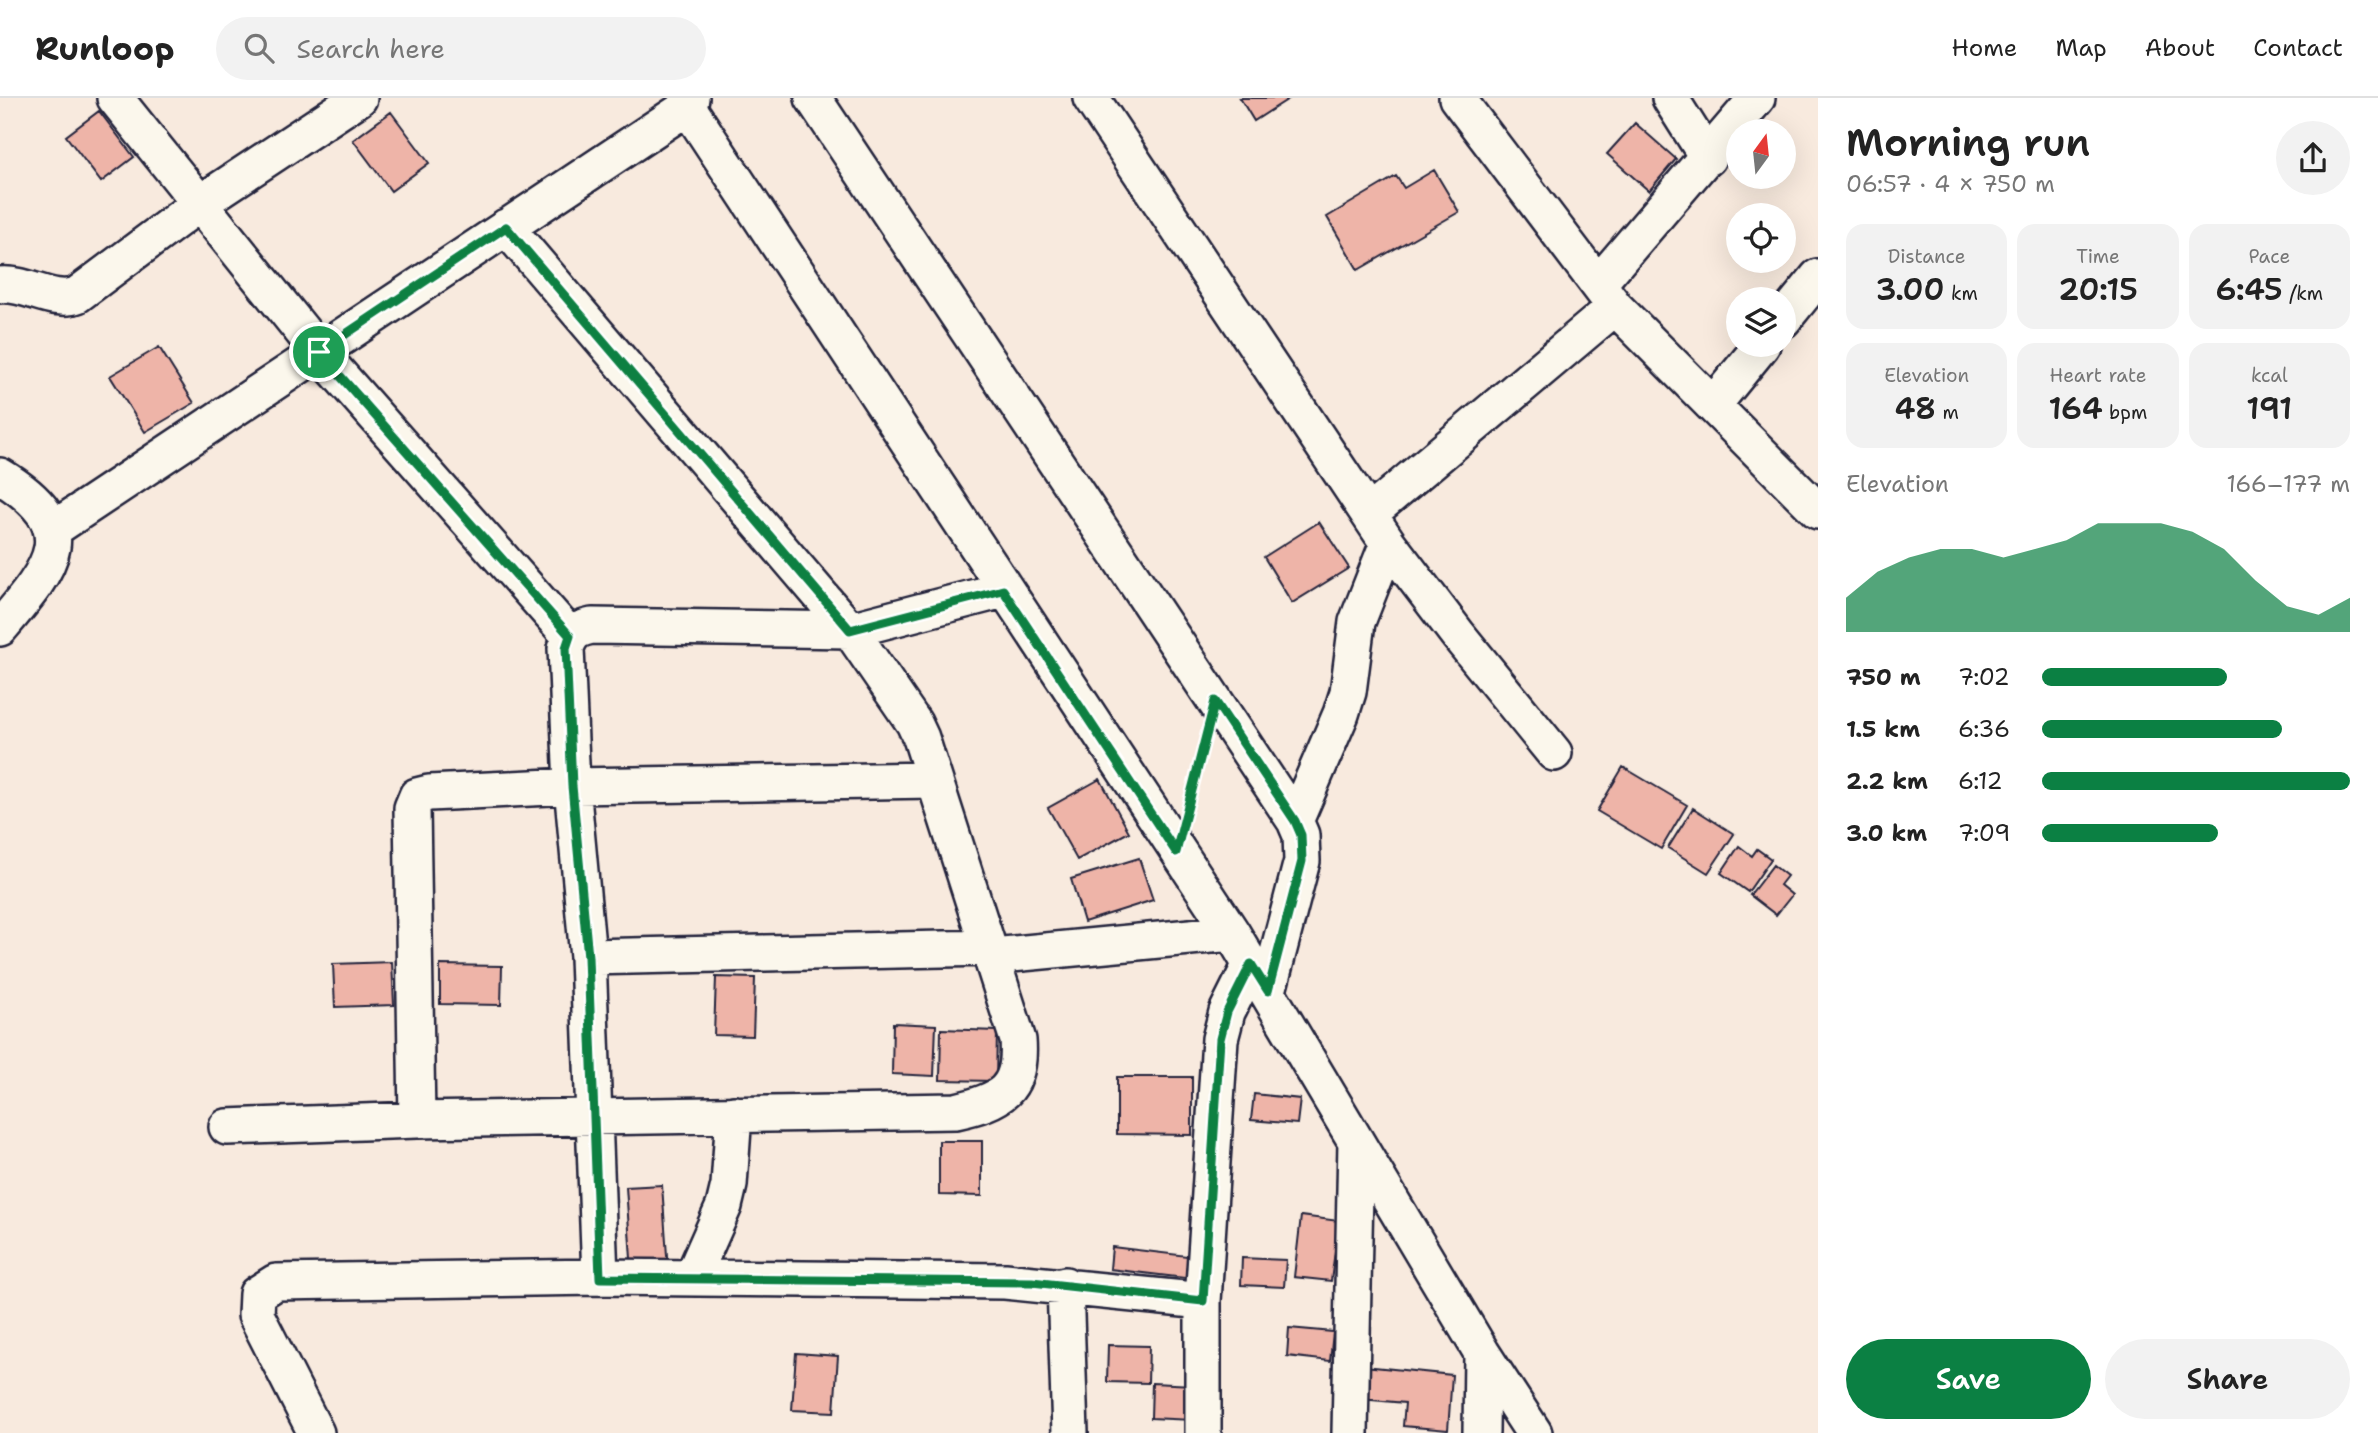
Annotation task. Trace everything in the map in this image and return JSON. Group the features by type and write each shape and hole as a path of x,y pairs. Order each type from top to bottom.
{"street":[{"path":"115,98 319,352 570,636"},
{"path":"0,285 21,285 60,297 77,295 200,203 359,98"},
{"path":"813,98 1295,821 1301,835 1302,861 1260,977 1227,1012 1220,1039 1203,1301 1203,1433"},
{"path":"1091,98 1388,543 1458,635 1554,752"},
{"path":"1457,98 1606,295 1818,511"},
{"path":"1670,98 1708,158"},
{"path":"1368,514 1606,295 1708,158 1757,98"},
{"path":"52,530 506,227 689,101 1003,590 1260,977 1482,1353 1534,1433"},
{"path":"227,1127 417,1120 956,1111 987,1104 1003,1094 1016,1078 1020,1060 1018,1040 914,723 850,630 506,227"},
{"path":"1796,304 1818,277"},
{"path":"1713,405 1752,357"},
{"path":"0,476 23,490 40,506 52,530 52,557 40,581 0,628"},
{"path":"1295,821 1341,714 1348,692 1357,622 1388,543"},
{"path":"600,1278 588,957 572,786 566,648 570,636 580,628 592,626 850,630 1003,590"},
{"path":"417,1120 412,808 417,796 429,793 572,786 934,780"},
{"path":"588,957 990,952 1232,933"},
{"path":"692,1278 724,1206 729,1185 734,1114"},
{"path":"1350,1433 1356,1142"},
{"path":"316,1433 256,1315 257,1294 276,1283 600,1278 1004,1281 1065,1285 1203,1301"},
{"path":"1065,1285 1070,1433"},
{"path":"1481,1433 1482,1353"}],"path":[{"path":"1176,852 1215,701"}],"building":[{"path":"1240,98 1290,98 1254,121"},
{"path":"99,111 134,157 101,182 66,136"},
{"path":"391,112 429,163 391,191 353,140"},
{"path":"1635,123 1676,159 1649,191 1607,154"},
{"path":"1434,170 1459,212 1358,270 1327,217 1396,176 1404,188"},
{"path":"159,347 194,403 145,432 110,376"},
{"path":"1319,522 1349,568 1292,603 1264,557"},
{"path":"1623,767 1687,805 1661,849 1597,811"},
{"path":"1100,779 1129,832 1077,860 1048,808"},
{"path":"1693,808 1734,834 1708,873 1668,848"},
{"path":"1739,846 1752,856 1757,849 1771,859 1748,892 1721,873"},
{"path":"1139,858 1153,900 1084,922 1071,879"},
{"path":"1773,865 1787,876 1780,885 1792,895 1776,915 1750,895"},
{"path":"392,962 394,1005 335,1007 333,964"},
{"path":"440,965 502,966 501,1005 440,1004"},
{"path":"716,977 755,978 753,1036 714,1035"},
{"path":"893,1023 936,1025 934,1076 892,1074"},
{"path":"941,1029 997,1031 996,1081 940,1080"},
{"path":"1117,1077 1192,1077 1192,1135 1117,1134"},
{"path":"1254,1094 1300,1099 1297,1124 1251,1120"},
{"path":"939,1141 982,1141 982,1196 939,1195"},
{"path":"662,1185 668,1270 632,1273 626,1187"},
{"path":"1301,1216 1339,1221 1331,1281 1294,1277"},
{"path":"1112,1247 1196,1257 1193,1279 1110,1269"},
{"path":"1242,1258 1286,1260 1284,1287 1241,1285"},
{"path":"1289,1328 1333,1332 1330,1361 1287,1356"},
{"path":"1108,1345 1149,1346 1148,1383 1107,1382"},
{"path":"796,1353 838,1356 834,1412 792,1410"},
{"path":"1364,1366 1452,1375 1448,1430 1403,1426 1405,1403 1361,1399"},
{"path":"1152,1383 1193,1385 1192,1420 1151,1418"}],"route":[{"path":"506,227 850,630 1003,590 1176,852 1215,701 1295,821 1303,848 1302,861 1268,991 1251,964 1223,1025 1203,1301 1032,1282 600,1278 588,957 572,786 566,648 570,636 319,352 506,227"}]}
